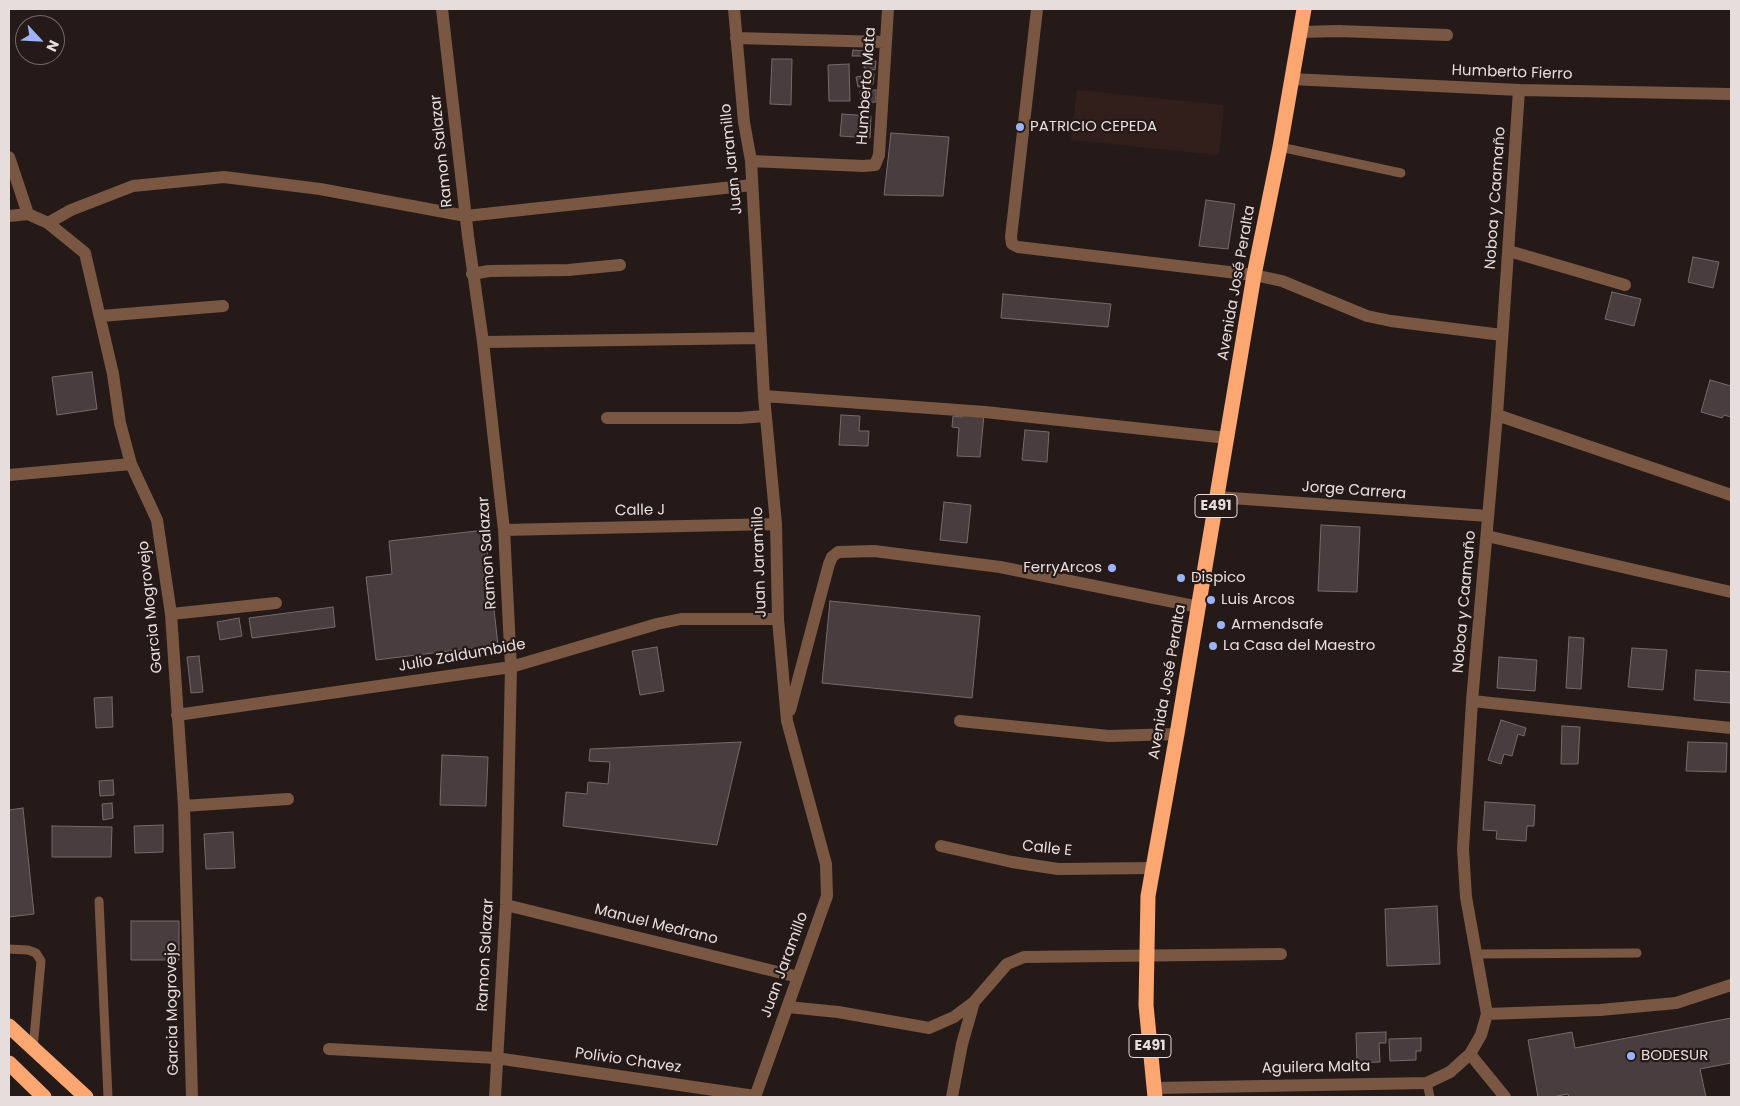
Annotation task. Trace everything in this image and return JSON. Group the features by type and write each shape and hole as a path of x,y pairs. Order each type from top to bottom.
{"highway":[{"name":"Avenida José Peralta","path":"1154,1093 1146,1005 1148,896 1199,608 1254,276 1280,147 1304,9"},
{"path":"9,1026 86,1097"},
{"path":"9,1063 44,1097"}],"street":[{"name":"Ramon Salazar","path":"442,9 472,274 483,342 504,530 511,667 506,905 495,1097"},
{"name":"Juan Jaramillo","path":"734,9 744,122 751,161 765,416 776,524 778,619 788,721 826,864 827,896 755,1097"},
{"name":"Humberto Mata","path":"751,161 874,165 879,155 888,9"},
{"path":"1037,9 1012,228 1012,244 1018,247 1282,281 1367,316 1391,321 1502,335"},
{"path":"1300,32 1339,31 1447,34"},
{"path":"736,38 885,42"},
{"name":"Humberto Fierro","path":"1292,79 1519,90 1731,94"},
{"name":"Noboa y Caamaño","path":"1470,1054 1481,1035 1487,1014 1466,897 1463,849 1472,701 1497,415 1519,90"},
{"path":"9,157 28,214 9,216"},
{"path":"48,223 71,210 133,186 224,177 320,189 466,216 752,185"},
{"name":"Garcia Mogrovejo","path":"28,214 48,223 85,253 101,316 120,423 131,464 157,520 171,614 184,806 192,1097"},
{"path":"1508,251 1624,285"},
{"path":"472,274 568,270 620,265"},
{"path":"101,316 223,306"},
{"path":"483,342 760,338"},
{"path":"764,396 985,412 1227,438"},
{"path":"1497,415 1731,495"},
{"path":"607,418 740,418 765,416"},
{"path":"9,475 131,464"},
{"name":"Jorge Carrera","path":"1217,497 1488,516"},
{"name":"Calle J","path":"504,530 776,524"},
{"path":"1486,536 1731,592"},
{"path":"788,721 829,564 832,557 838,552 874,551 1000,567 1199,608"},
{"path":"171,614 276,603"},
{"name":"Julio Zaldumbide","path":"177,715 511,667 643,628 681,619 778,619"},
{"path":"1472,701 1731,728"},
{"path":"960,721 1109,736 1177,734"},
{"path":"184,806 288,799"},
{"name":"Calle E","path":"941,846 1012,862 1058,869 1152,868"},
{"name":"Manuel Medrano","path":"506,905 798,977"},
{"path":"788,1007 838,1012 929,1028 954,1017 974,1002 1007,964 1024,957 1281,954"},
{"path":"1487,1014 1600,1010 1676,1003 1731,985"},
{"path":"952,1097 962,1044 974,1002"},
{"name":"Polivio Chavez","path":"329,1049 496,1058 755,1097"},
{"path":"1470,1054 1505,1097"},
{"name":"Aguilera Malta","path":"1154,1093 1427,1082 1450,1072 1470,1054"}],"lane":[{"path":"1280,147 1401,173"},
{"path":"99,901 108,1097"},
{"path":"9,949 28,950 36,953 41,962 34,1049"},
{"path":"1476,954 1636,953"},
{"path":"1427,1082 1430,1097"}],"shaded area":[{"path":"1077,90 1224,105 1219,155 1071,140"}],"building":[{"path":"853,50 864,51 863,56 852,56"},
{"path":"772,59 792,59 791,105 770,104"},
{"path":"865,60 876,61 875,70 864,68"},
{"path":"849,64 850,101 829,101 828,65"},
{"path":"874,74 873,84 858,87 856,77"},
{"path":"876,90 876,102 861,103 860,91"},
{"path":"842,114 871,116 870,138 840,136"},
{"path":"891,133 949,137 943,196 884,195"},
{"path":"1206,200 1235,204 1228,249 1199,246"},
{"path":"1693,257 1719,262 1713,288 1688,282"},
{"path":"1612,292 1641,299 1634,326 1605,319"},
{"path":"1003,294 1111,304 1108,327 1001,318"},
{"path":"92,372 97,409 57,415 52,377"},
{"path":"1710,380 1731,386 1731,417 1724,415 1722,418 1701,412"},
{"path":"962,414 984,415 980,457 957,456 959,428 952,427 953,416 962,417"},
{"path":"841,415 860,416 859,431 869,431 868,446 839,445"},
{"path":"1025,430 1049,432 1047,462 1022,460"},
{"path":"944,502 971,505 967,543 940,540"},
{"path":"1321,525 1360,527 1357,592 1318,591"},
{"path":"485,530 498,645 376,660 366,577 392,574 389,541"},
{"path":"830,601 980,616 972,698 822,683"},
{"path":"333,607 335,627 252,638 249,618"},
{"path":"239,618 242,636 220,640 217,622"},
{"path":"1569,637 1584,638 1581,689 1566,688"},
{"path":"657,647 664,691 640,695 632,651"},
{"path":"1632,648 1667,650 1663,690 1628,687"},
{"path":"199,656 203,692 191,693 187,657"},
{"path":"1499,657 1537,660 1535,691 1497,688"},
{"path":"1696,670 1731,672 1731,703 1694,700"},
{"path":"112,697 113,727 96,728 94,698"},
{"path":"1501,720 1526,728 1524,736 1518,734 1512,756 1504,754 1501,764 1488,760"},
{"path":"1562,726 1580,727 1578,764 1561,764"},
{"path":"741,742 717,845 563,826 566,792 587,794 588,782 608,784 610,762 589,761 590,749"},
{"path":"1688,742 1727,743 1726,772 1686,771"},
{"path":"442,755 488,757 486,806 440,805"},
{"path":"113,780 114,795 100,796 99,781"},
{"path":"1485,802 1535,805 1534,826 1527,826 1526,841 1496,839 1497,831 1483,830"},
{"path":"112,803 113,818 103,820 102,804"},
{"path":"23,808 34,914 9,917 9,810"},
{"path":"163,825 163,852 135,853 134,826"},
{"path":"52,826 112,827 111,857 52,857"},
{"path":"233,832 235,868 206,869 204,834"},
{"path":"1437,906 1440,964 1387,966 1385,909"},
{"path":"131,921 179,921 179,960 131,960"},
{"name":"BODESUR","path":"1731,1018 1731,1063 1700,1069 1706,1097 1569,1097 1568,1094 1538,1097 1528,1040 1572,1032 1575,1048"},
{"path":"1386,1032 1386,1043 1379,1043 1380,1062 1357,1063 1356,1033"},
{"path":"1421,1038 1421,1051 1416,1051 1416,1060 1390,1061 1389,1039"}],"place":[{"name":"PATRICIO CEPEDA","path":"1020,127"},
{"name":"FerryArcos","path":"1112,568"},
{"name":"Dispico","path":"1181,578"},
{"name":"Luis Arcos","path":"1211,600"},
{"name":"Armendsafe","path":"1221,625"},
{"name":"La Casa del Maestro","path":"1213,646"},
{"name":"BODESUR","path":"1631,1056"}]}
